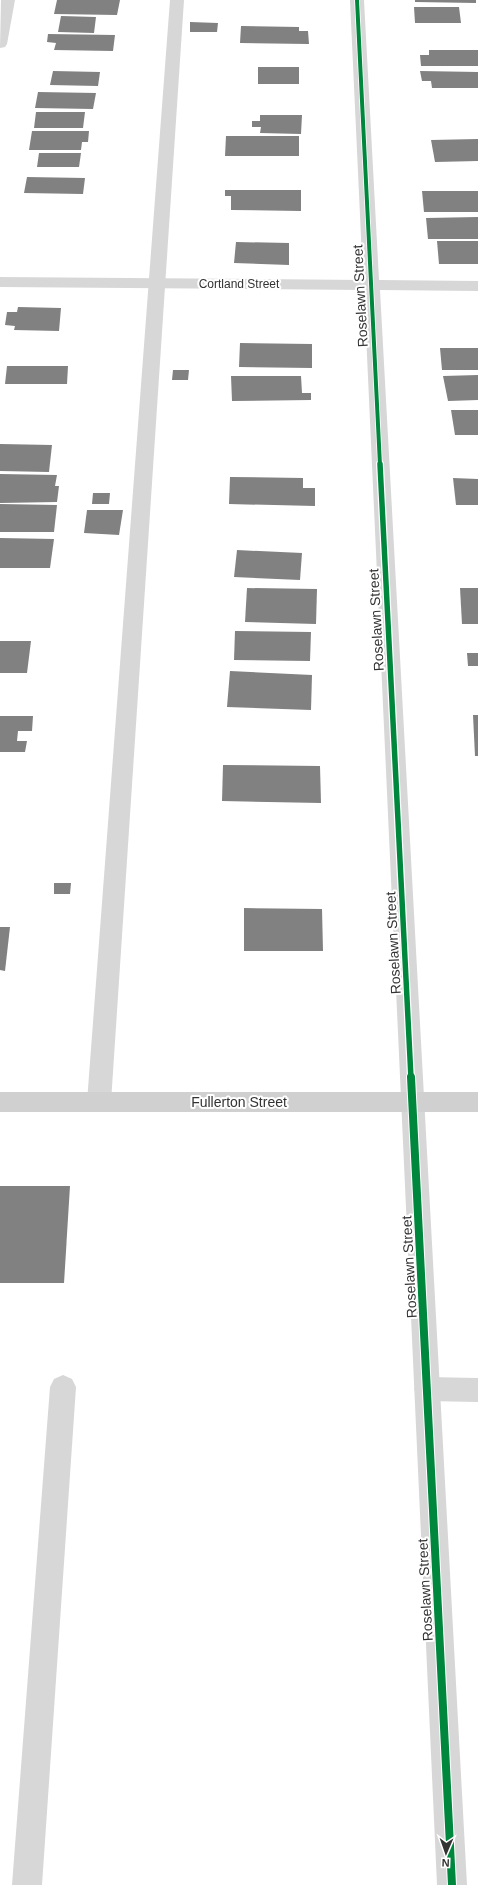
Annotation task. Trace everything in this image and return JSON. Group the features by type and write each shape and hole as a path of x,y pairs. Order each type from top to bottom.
{"street":[{"path":"0,44 8,0"},
{"path":"99,1102 177,0"},
{"name":"Roselawn Street","path":"357,0 452,1885"},
{"name":"Cortland Street","path":"0,282 478,286"},
{"name":"Fullerton Street","path":"0,1102 478,1102"},
{"path":"27,1885 63,1387"},
{"path":"427,1389 478,1390"}],"building":[{"path":"57,0 120,0 117,15 54,14"},
{"path":"415,0 476,0 476,3 415,2"},
{"path":"414,7 459,7 461,23 415,23"},
{"path":"61,16 96,17 94,33 58,32"},
{"path":"190,22 218,23 217,32 190,32"},
{"path":"241,26 299,27 299,31 308,31 309,44 240,43"},
{"path":"48,34 115,35 113,51 54,50 56,43 47,42"},
{"path":"429,50 478,50 478,66 421,66 420,55 429,55"},
{"path":"258,67 299,67 299,84 258,84"},
{"path":"53,71 100,72 98,86 50,85"},
{"path":"420,71 478,72 478,88 432,88 431,81 422,81"},
{"path":"38,92 96,93 93,109 35,108"},
{"path":"36,112 85,112 83,128 34,128"},
{"path":"260,115 302,115 301,134 260,133 261,127 252,127 252,121 260,121"},
{"path":"32,131 89,131 88,142 82,142 81,150 29,150"},
{"path":"226,136 299,136 299,156 225,156"},
{"path":"478,139 478,161 435,162 431,140"},
{"path":"39,153 81,153 79,167 37,167"},
{"path":"27,177 85,178 83,194 24,193"},
{"path":"225,190 301,190 301,211 231,210 231,196 225,196"},
{"path":"422,191 478,191 478,212 424,212"},
{"path":"478,217 478,239 428,239 426,218"},
{"path":"437,241 478,241 478,264 439,264"},
{"path":"236,242 289,243 289,265 234,263"},
{"path":"18,307 61,308 59,331 14,330 15,326 5,325 7,312 17,312"},
{"path":"240,343 312,344 312,368 239,367"},
{"path":"440,348 478,348 478,370 442,370"},
{"path":"7,366 68,366 67,384 5,384"},
{"path":"173,370 189,370 188,380 172,380"},
{"path":"478,375 478,400 448,401 443,376"},
{"path":"231,376 301,376 302,393 311,393 311,400 232,401"},
{"path":"451,410 478,410 478,435 455,435"},
{"path":"0,444 52,445 49,472 0,471"},
{"path":"0,474 57,475 55,486 59,486 57,502 0,503"},
{"path":"230,477 303,478 303,488 315,488 315,506 229,504"},
{"path":"453,478 478,479 478,505 456,505"},
{"path":"93,493 110,493 109,504 92,504"},
{"path":"0,504 57,505 54,532 0,532"},
{"path":"87,510 123,510 119,535 84,533"},
{"path":"0,538 54,539 50,568 0,568"},
{"path":"237,550 302,553 300,580 234,577"},
{"path":"247,588 317,589 316,624 245,622"},
{"path":"460,588 478,588 478,624 462,624"},
{"path":"235,631 311,632 310,661 234,660"},
{"path":"0,641 31,641 27,673 0,673"},
{"path":"467,653 478,653 478,666 468,666"},
{"path":"230,671 312,675 311,710 227,707"},
{"path":"473,715 478,715 478,756 475,756"},
{"path":"0,716 33,716 32,731 18,731 17,741 27,741 25,752 0,752"},
{"path":"223,765 320,766 321,803 222,801"},
{"path":"54,883 71,883 70,894 54,894"},
{"path":"244,908 322,909 323,951 244,951"},
{"path":"0,927 10,927 5,971 0,970"},
{"path":"0,1186 70,1186 64,1283 0,1283"}],"cycle path":[{"path":"357,0 452,1885"}]}
